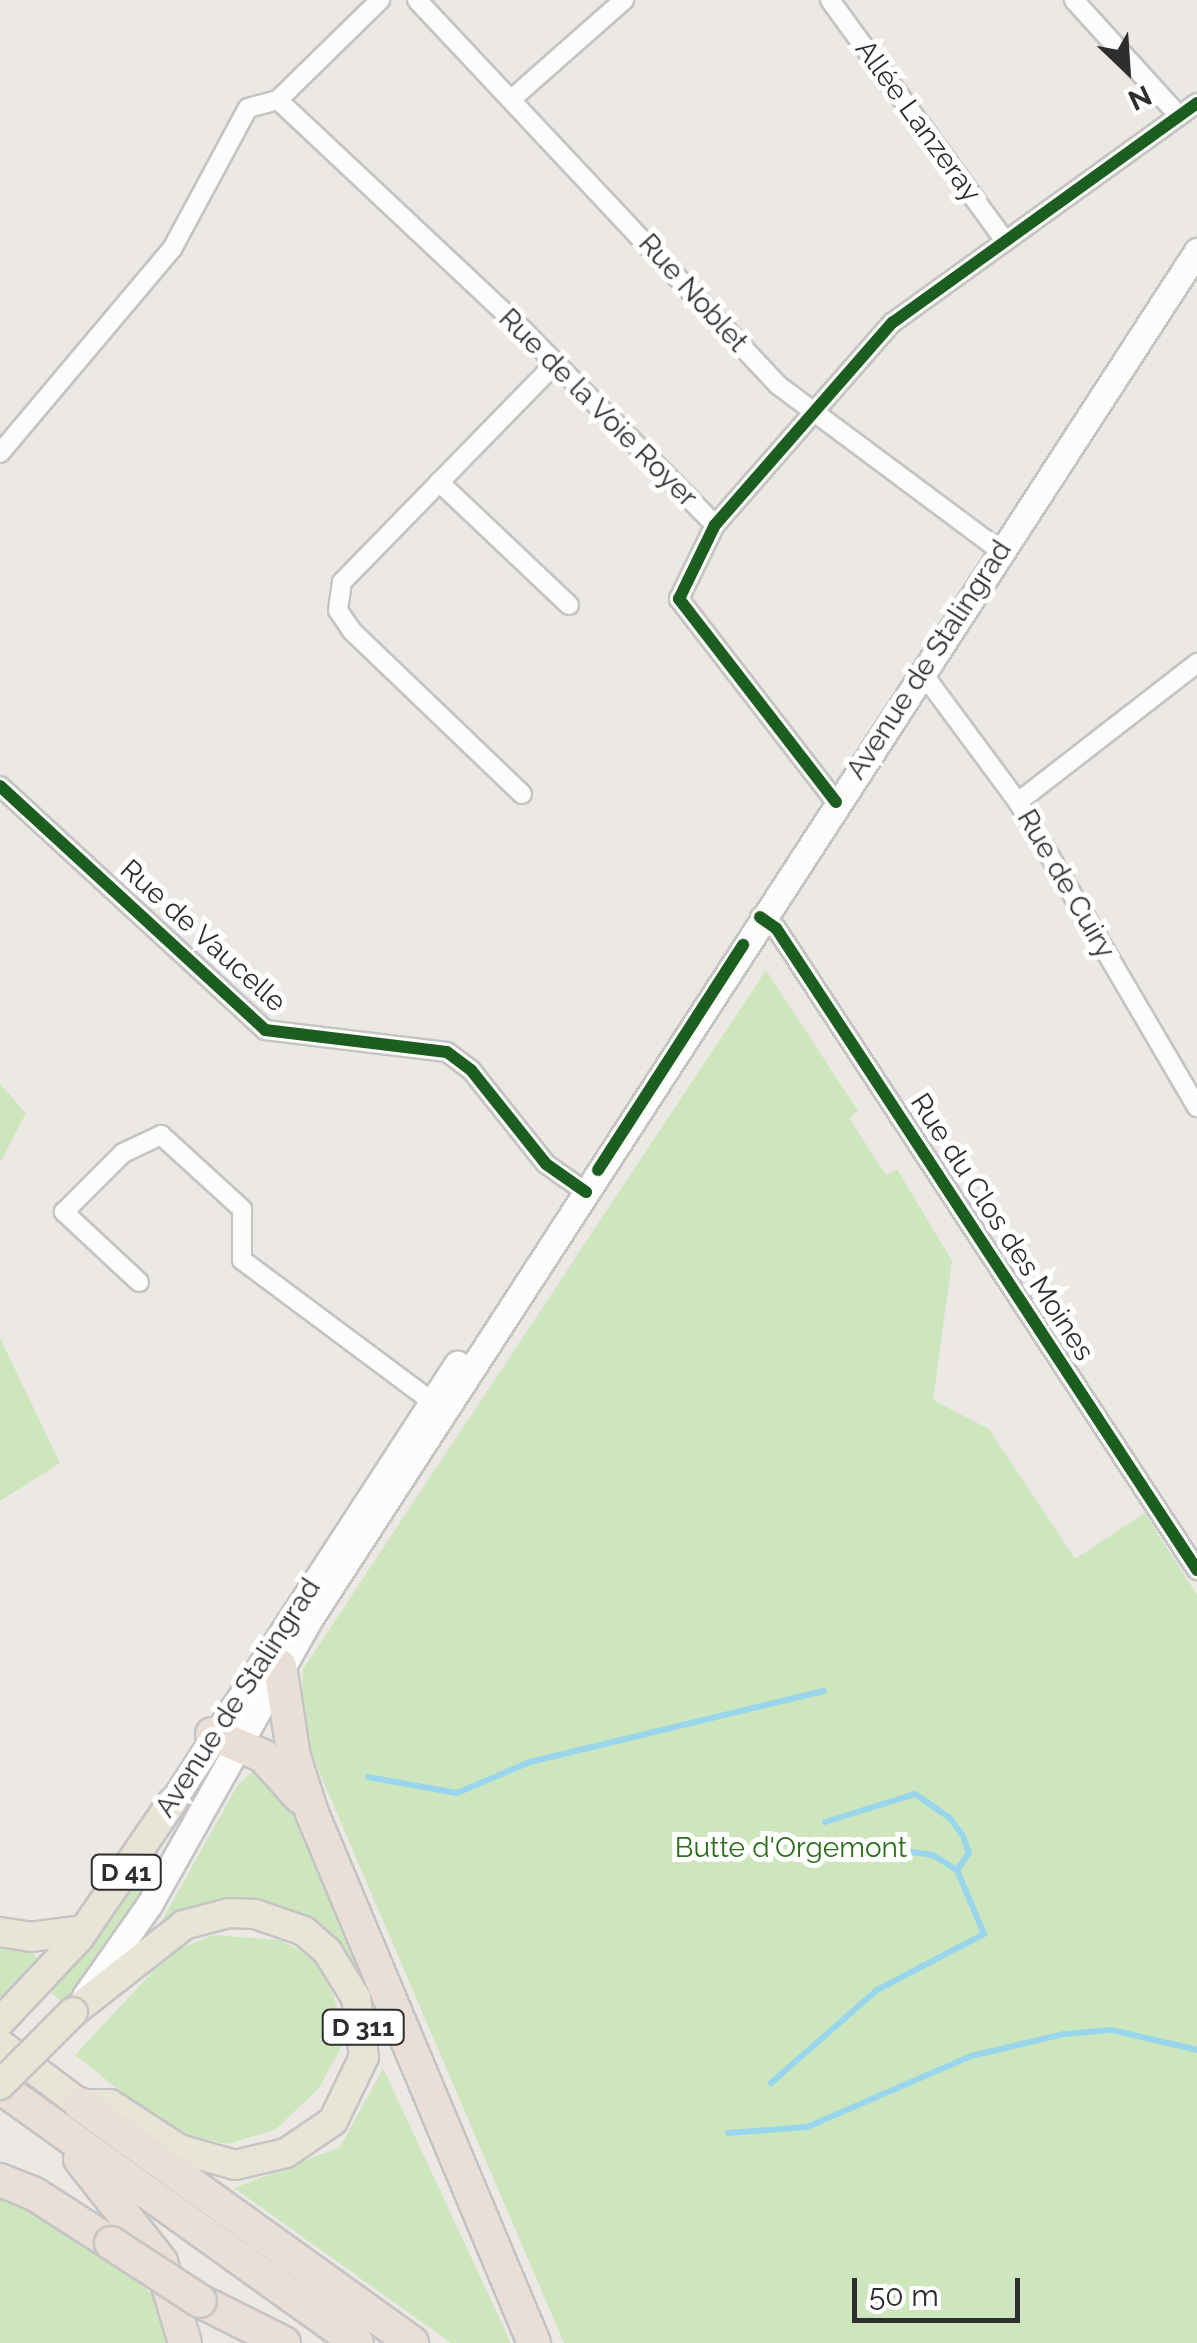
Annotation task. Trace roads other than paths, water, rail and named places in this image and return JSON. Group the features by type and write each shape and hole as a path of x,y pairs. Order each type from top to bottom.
{"highway":[{"path":"280,1666 291,1744 312,1813 534,2343"},
{"path":"225,1740 263,1756 312,1813"},
{"path":"0,2086 357,2343"},
{"path":"80,2104 322,2282 412,2343"},
{"path":"39,2116 145,2234 172,2289 185,2343"},
{"path":"0,2180 34,2192 257,2343"},
{"path":"322,2282 391,2343"},
{"path":"210,2308 284,2343"}],"main road":[{"name":"Avenue de Stalingrad","path":"74,2012 150,1905 225,1740 438,1407 1197,251"},
{"name":"Avenue de Stalingrad","path":"0,2022 85,1930 172,1802 280,1666 438,1407"},
{"name":"D 311","path":"0,2044 80,2104 110,2104 148,2133 209,2162 258,2162 286,2153 334,2120 364,2057 363,2025 343,1974 316,1941 281,1920 229,1913 160,1938 74,2012"},
{"path":"0,1932 30,1937 85,1930"},
{"path":"0,2086 74,2012"}],"street":[{"path":"0,453 172,249 248,108 278,100 380,0"},
{"name":"Rue Noblet","path":"416,0 514,97 778,385 1000,550"},
{"path":"514,97 624,0"},
{"name":"Allée Lanzeray","path":"830,0 1005,241"},
{"path":"1074,0 1179,116"},
{"name":"Rue de la Voie Royer","path":"278,100 715,525 679,599 836,802"},
{"path":"715,525 892,323 1197,104"},
{"path":"522,794 352,632 338,610 342,582 553,366"},
{"path":"439,482 569,605"},
{"path":"1018,802 1197,663"},
{"name":"Rue de Cuiry","path":"922,672 1018,802 1197,1107"},
{"name":"Rue de Vaucelle","path":"0,786 264,1030 447,1052 472,1070 546,1164 588,1184"},
{"name":"Rue du Clos des Moines","path":"760,917 776,928 1197,1570"},
{"path":"139,1282 64,1212 123,1153 160,1135 242,1209 242,1260 438,1407"}],"waterway":[{"path":"368,1777 457,1793 530,1762 824,1691"},
{"path":"825,1822 915,1794 950,1818 963,1836 969,1853 957,1870"},
{"path":"771,2083 877,1990 984,1934 957,1870 933,1855 883,1848"},
{"path":"728,2133 807,2127 971,2056 1064,2034 1112,2030 1197,2050"}],"park label":[{"name":"Butte d'Orgemont","path":"791,1848"}]}
